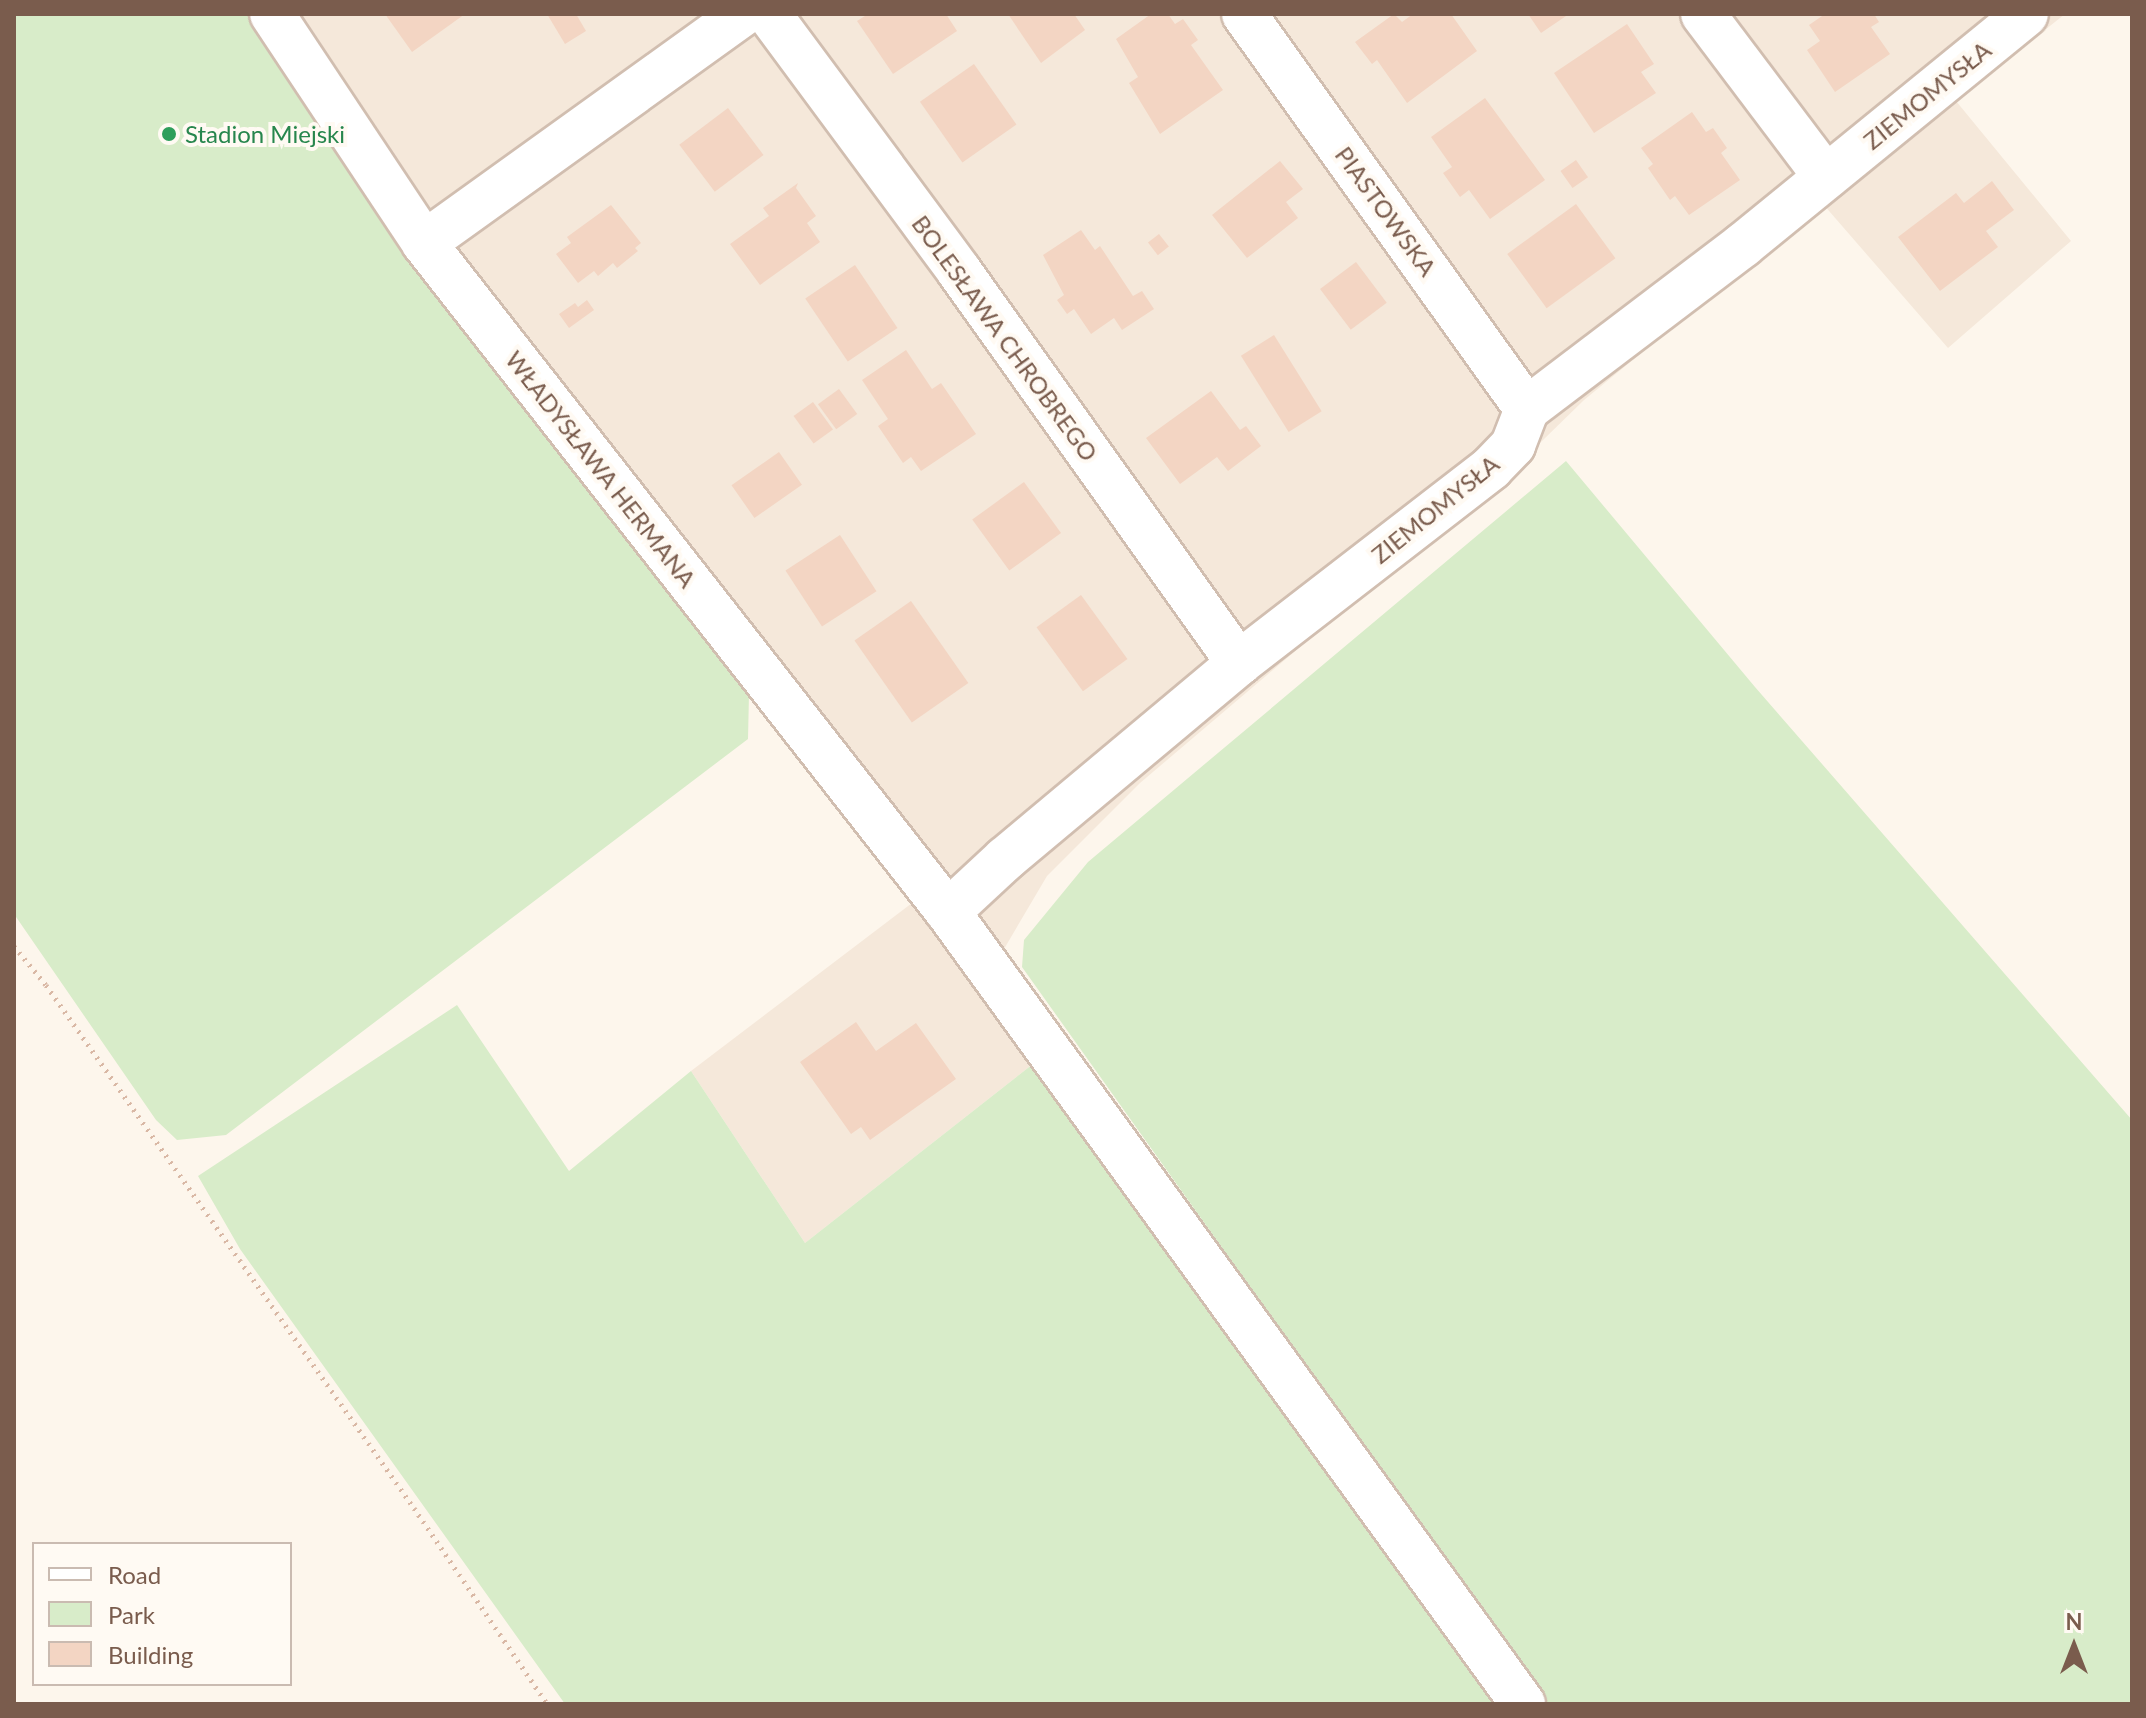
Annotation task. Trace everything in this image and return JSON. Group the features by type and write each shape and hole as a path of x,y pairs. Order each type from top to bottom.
{"street":[{"name":"WŁADYSŁAWA HERMANA","path":"272,14 424,243 948,912 1523,1704"},
{"name":"PIASTOWSKA","path":"1244,14 1527,409"},
{"path":"1703,14 1826,177"},
{"name":"ZIEMOMYSŁA","path":"948,912 1239,663 1491,468 1513,445 1527,409 1743,245 2026,14"},
{"path":"424,243 770,16"},
{"name":"BOLESŁAWA CHROBREGO","path":"770,16 959,271 1239,663"}],"path":[{"path":"14,946 46,985 414,1508 547,1704"}],"shaded area":[{"path":"278,14 2065,14 1956,101 2071,241 1948,348 1823,204 1584,400 1542,441 1140,783 1047,876 981,988 1033,1064 805,1243 691,1071 916,900"}],"green space":[{"path":"14,14 247,14 403,254 749,694 748,739 226,1135 177,1140 156,1120 14,914"},
{"path":"1566,461 1755,687 2132,1120 2132,1704 1547,1704 1022,967 1024,940 1088,862"},
{"path":"457,1005 569,1171 691,1071 805,1243 1033,1064 1502,1704 565,1704 240,1249 198,1176"}],"building":[{"path":"385,14 465,14 412,52"},
{"path":"547,14 576,14 586,31 565,44"},
{"path":"868,14 946,14 957,31 893,74 857,21"},
{"path":"1008,14 1074,14 1085,30 1041,63"},
{"path":"1151,14 1168,14 1175,24 1183,19 1198,40 1191,45 1223,90 1160,134 1129,83 1138,77 1116,39"},
{"path":"1394,14 1402,22 1413,14 1451,14 1477,51 1407,103 1377,60 1372,64 1355,42"},
{"path":"1528,14 1569,14 1541,33"},
{"path":"1825,14 1874,14 1879,22 1871,27 1890,54 1835,92 1807,50 1820,41 1809,25"},
{"path":"1627,24 1654,64 1641,72 1656,93 1594,133 1554,73"},
{"path":"974,64 1016,125 962,162 920,102"},
{"path":"1485,98 1545,180 1490,219 1469,190 1460,197 1443,173 1452,167 1431,137"},
{"path":"728,108 764,155 715,192 679,145"},
{"path":"1692,112 1706,132 1713,128 1727,148 1721,153 1740,180 1689,215 1675,196 1670,200 1648,168 1653,164 1641,148"},
{"path":"1576,160 1588,177 1572,188 1560,171"},
{"path":"1280,161 1303,189 1286,202 1298,218 1247,258 1212,215"},
{"path":"1992,181 2014,210 1986,231 1998,247 1940,291 1898,237 1956,193 1964,203"},
{"path":"798,183 796,188 816,216 807,223 820,242 760,285 730,244 769,216 763,208"},
{"path":"1576,204 1615,258 1547,308 1507,254"},
{"path":"611,205 641,243 635,248 638,251 617,268 613,263 598,276 594,271 578,283 556,254 571,243 567,237"},
{"path":"1081,230 1095,250 1100,246 1133,296 1142,291 1154,309 1122,330 1114,318 1091,334 1074,309 1067,314 1057,300 1064,295 1043,255"},
{"path":"1159,234 1169,247 1158,255 1148,243"},
{"path":"1356,262 1387,303 1351,330 1320,289"},
{"path":"855,265 897,328 848,362 805,299"},
{"path":"587,300 594,310 569,328 559,314 575,303 578,307"},
{"path":"1274,335 1322,411 1289,432 1241,356"},
{"path":"906,350 932,389 941,383 976,434 921,471 911,457 903,463 878,426 888,419 862,380"},
{"path":"839,389 857,414 836,429 818,404"},
{"path":"1211,391 1240,430 1246,426 1261,446 1228,471 1217,457 1180,484 1146,438"},
{"path":"813,402 833,430 814,444 794,416"},
{"path":"779,452 802,485 754,518 731,485"},
{"path":"1024,482 1061,533 1009,571 972,520"},
{"path":"840,535 876,591 822,627 785,570"},
{"path":"1081,595 1127,659 1083,691 1037,627"},
{"path":"911,601 968,683 912,722 854,641"},
{"path":"856,1022 876,1051 916,1023 956,1079 870,1140 861,1127 851,1134 800,1062"}],"place":[{"name":"Stadion Miejski","path":"169,134"}]}
